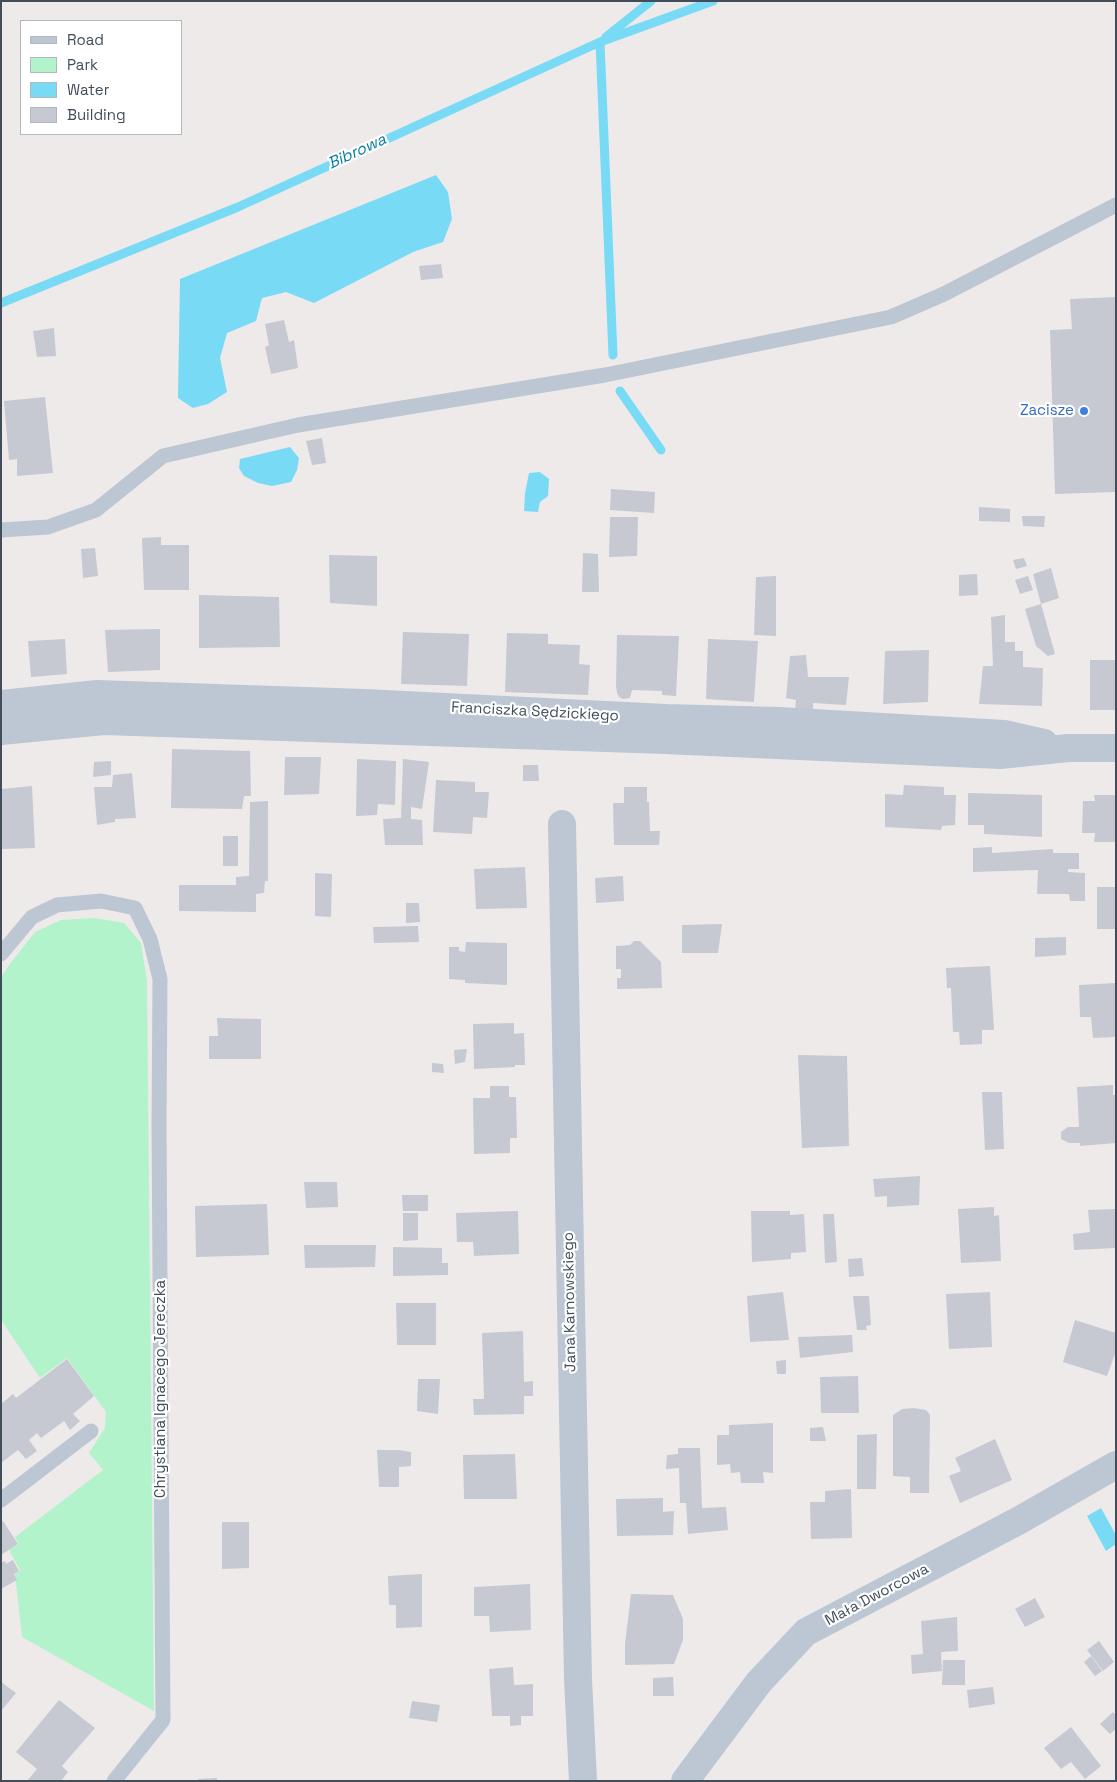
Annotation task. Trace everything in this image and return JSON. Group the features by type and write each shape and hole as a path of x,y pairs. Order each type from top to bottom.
{"street":[{"name":"Franciszka Sędzickiego","path":"1,704 97,694 365,703 666,718 778,720 1004,734 1068,748"},
{"name":"Franciszka Sędzickiego","path":"1,731 104,721 665,740 1000,755 1068,748 1116,748"},
{"name":"Jana Karnowskiego","path":"562,824 577,1660 583,1781"},
{"name":"Mała Dworcowa","path":"685,1781 759,1682 806,1632 1018,1521 1116,1465"}],"lane":[{"path":"1,530 48,527 96,510 163,456 298,425 605,375 891,317 944,294 1116,205"},
{"name":"Chrystiana Ignacego Jereczka","path":"1,954 32,917 57,905 101,901 135,908 150,939 160,979 159,1136 163,1720 114,1781"},
{"path":"1,1500 91,1431"}],"green space":[{"path":"95,918 124,923 141,943 147,981 154,1711 22,1637 15,1574 20,1570 9,1550 19,1544 15,1537 103,1470 89,1453 105,1428 106,1412 67,1358 40,1378 1,1320 1,978 35,932 61,920"}],"water":[{"path":"436,175 448,192 452,219 443,242 413,252 314,303 286,292 262,298 256,321 227,333 220,358 227,392 208,404 193,408 178,398 180,279"},
{"path":"290,447 299,458 297,470 291,482 272,486 258,483 244,476 239,468 240,459"},
{"path":"540,472 549,479 548,496 540,502 538,512 524,511 529,473"},
{"path":"1101,1508 1116,1535 1116,1544 1106,1551 1087,1516"}],"building":[{"path":"441,264 443,278 421,280 419,266"},
{"name":"Zacisze","path":"1116,297 1116,492 1055,494 1050,330 1072,329 1070,299"},
{"path":"284,320 289,342 294,340 298,368 271,374 265,347 269,345 265,324"},
{"path":"54,328 56,356 37,357 33,331"},
{"path":"45,397 53,473 17,476 17,459 9,460 4,401"},
{"path":"322,438 326,463 312,465 306,441"},
{"path":"611,489 655,492 654,513 610,510"},
{"path":"979,507 1010,509 1010,522 979,521"},
{"path":"1022,516 1045,516 1044,527 1023,526"},
{"path":"610,517 638,517 637,556 609,557"},
{"path":"161,537 161,545 189,545 189,590 144,590 142,538"},
{"path":"95,548 98,576 83,578 81,549"},
{"path":"583,553 598,554 599,592 582,592"},
{"path":"329,555 377,556 377,606 330,603"},
{"path":"1024,558 1027,566 1016,569 1013,560"},
{"path":"1051,568 1059,598 1041,604 1033,574"},
{"path":"977,574 978,595 959,596 959,575"},
{"path":"776,576 776,636 754,635 756,577"},
{"path":"1028,576 1033,590 1020,594 1015,580"},
{"path":"199,595 279,597 280,647 199,648"},
{"path":"1041,604 1055,654 1048,656 1036,646 1025,609"},
{"path":"1005,615 1005,642 1015,642 1015,651 1023,651 1023,667 1043,668 1042,706 979,704 983,666 993,666 991,617"},
{"path":"160,629 160,670 108,672 105,630"},
{"path":"403,632 469,634 467,686 401,684"},
{"path":"507,633 548,634 548,644 580,645 579,664 590,665 588,695 505,692"},
{"path":"617,635 679,636 676,696 662,695 662,691 632,690 630,698 623,699 619,697 616,685"},
{"path":"65,639 67,674 31,677 28,641"},
{"path":"708,639 758,641 754,702 706,699"},
{"path":"929,650 928,702 883,704 885,651"},
{"path":"806,655 808,677 849,677 846,705 813,703 813,712 795,710 796,700 786,698 790,656"},
{"path":"1090,660 1116,660 1116,710 1090,710"},
{"path":"172,749 250,751 251,796 244,796 242,809 171,808"},
{"path":"285,757 321,757 319,794 284,795"},
{"path":"357,759 396,761 395,805 378,804 377,815 356,816"},
{"path":"403,759 429,762 422,809 411,807 411,819 422,820 423,845 385,845 383,819 401,818"},
{"path":"111,761 111,775 93,777 94,762"},
{"path":"523,765 538,765 539,781 523,781"},
{"path":"132,773 136,818 115,819 115,822 97,825 94,787 112,787 113,775"},
{"path":"436,780 475,782 475,792 489,792 487,818 473,817 472,834 433,832"},
{"path":"904,785 944,787 944,795 956,795 955,825 942,826 941,830 885,827 885,794 903,795"},
{"path":"32,786 35,848 1,849 1,789"},
{"path":"624,787 647,787 650,831 660,831 659,845 614,845 613,803 624,803"},
{"path":"968,793 1042,795 1042,837 984,834 984,825 968,825"},
{"path":"1094,795 1116,795 1116,842 1094,842 1095,833 1082,833 1083,801 1095,801"},
{"path":"268,801 268,881 265,881 264,893 256,894 256,912 179,911 179,885 236,885 236,877 249,876 250,802"},
{"path":"223,836 238,836 238,866 223,866"},
{"path":"992,847 992,853 1053,849 1053,853 1079,853 1079,869 1068,869 1068,872 1085,873 1085,901 1070,901 1069,894 1037,894 1038,870 973,872 973,848"},
{"path":"525,867 527,908 476,909 474,869"},
{"path":"315,873 332,874 331,917 315,916"},
{"path":"623,876 624,901 596,903 595,878"},
{"path":"1097,887 1116,887 1116,929 1097,929"},
{"path":"406,903 419,903 420,922 406,923"},
{"path":"722,924 718,953 682,953 682,925"},
{"path":"418,926 419,942 374,943 373,927"},
{"path":"1066,937 1066,955 1035,957 1035,938"},
{"path":"634,941 640,941 661,962 662,988 617,989 617,978 621,978 621,969 616,969 616,946 630,945"},
{"path":"466,942 507,943 507,985 465,983 465,980 449,979 449,947 459,947 459,951 465,952"},
{"path":"990,966 994,1030 982,1030 982,1044 960,1045 959,1032 953,1032 951,988 947,988 946,968"},
{"path":"1116,983 1116,1037 1093,1038 1091,1017 1080,1017 1079,985"},
{"path":"217,1018 261,1019 261,1059 209,1059 209,1036 218,1036"},
{"path":"514,1023 514,1034 524,1033 525,1065 474,1069 473,1024"},
{"path":"467,1049 465,1062 455,1064 454,1050"},
{"path":"798,1055 847,1056 849,1146 802,1148"},
{"path":"432,1063 443,1064 444,1073 432,1072"},
{"path":"1113,1085 1113,1095 1116,1095 1116,1143 1080,1146 1080,1143 1069,1143 1061,1139 1061,1132 1068,1127 1079,1127 1077,1087"},
{"path":"490,1086 509,1086 509,1097 516,1097 517,1138 510,1138 510,1153 474,1154 473,1098 490,1098"},
{"path":"982,1092 1002,1092 1004,1149 985,1150"},
{"path":"920,1176 919,1205 887,1207 887,1196 875,1197 873,1179"},
{"path":"304,1182 337,1182 338,1207 306,1208"},
{"path":"402,1195 428,1195 428,1211 403,1211"},
{"path":"267,1204 269,1255 196,1257 195,1206"},
{"path":"994,1207 994,1216 999,1215 1001,1261 961,1263 958,1209"},
{"path":"1116,1209 1116,1248 1074,1250 1073,1234 1090,1232 1088,1210"},
{"path":"518,1211 519,1254 474,1256 473,1242 457,1242 456,1213"},
{"path":"751,1211 790,1211 790,1215 804,1214 806,1252 791,1253 791,1259 752,1262"},
{"path":"403,1213 418,1213 418,1240 403,1241"},
{"path":"823,1214 834,1214 837,1262 825,1263"},
{"path":"304,1245 376,1245 375,1267 305,1268"},
{"path":"393,1247 442,1248 442,1263 448,1263 448,1275 393,1276"},
{"path":"862,1258 864,1276 849,1277 848,1259"},
{"path":"783,1292 789,1340 750,1342 747,1296"},
{"path":"990,1292 992,1347 949,1349 946,1294"},
{"path":"853,1296 869,1296 871,1325 866,1326 867,1330 857,1330"},
{"path":"396,1303 436,1303 436,1345 397,1345"},
{"path":"1075,1320 1116,1333 1116,1351 1107,1376 1063,1362"},
{"path":"523,1331 524,1382 533,1381 533,1396 524,1396 524,1414 474,1415 473,1399 484,1399 482,1333"},
{"path":"852,1335 853,1352 800,1358 798,1337"},
{"path":"67,1359 94,1396 73,1414 80,1421 70,1430 64,1421 41,1438 37,1433 29,1440 37,1451 26,1459 18,1450 1,1463 1,1404 13,1394 16,1398"},
{"path":"786,1360 786,1374 777,1374 776,1361"},
{"path":"858,1376 859,1413 821,1413 820,1377"},
{"path":"418,1379 440,1379 438,1414 417,1411"},
{"path":"902,1409 926,1410 930,1415 929,1493 910,1493 910,1477 893,1476 893,1415"},
{"path":"773,1423 773,1473 763,1472 764,1483 741,1483 740,1472 731,1473 730,1464 717,1465 717,1435 729,1435 729,1425"},
{"path":"823,1427 826,1441 810,1441 810,1428"},
{"path":"877,1434 876,1489 857,1489 857,1435"},
{"path":"995,1439 1012,1480 960,1503 949,1476 961,1471 955,1458"},
{"path":"678,1448 700,1448 702,1508 726,1507 728,1530 688,1534 686,1503 680,1503 679,1468 666,1469 667,1455 678,1454"},
{"path":"377,1450 411,1452 411,1466 399,1467 399,1487 379,1487"},
{"path":"515,1454 517,1499 464,1499 463,1455"},
{"path":"851,1489 852,1538 811,1539 810,1502 825,1502 825,1491"},
{"path":"663,1498 663,1512 674,1511 673,1535 617,1536 616,1499"},
{"path":"3,1521 18,1544 1,1555 1,1522"},
{"path":"222,1522 249,1522 249,1568 222,1569"},
{"path":"13,1560 19,1571 14,1574 17,1580 1,1589 1,1563 5,1561 6,1564"},
{"path":"422,1574 422,1627 396,1628 396,1605 389,1605 388,1576"},
{"path":"530,1584 531,1630 490,1632 489,1616 474,1616 474,1587"},
{"path":"631,1594 673,1595 683,1619 683,1640 674,1664 625,1665 625,1644"},
{"path":"1035,1598 1045,1617 1025,1627 1015,1609"},
{"path":"957,1617 958,1651 941,1652 942,1671 912,1674 911,1655 923,1654 921,1621"},
{"path":"1099,1641 1114,1662 1103,1671 1087,1650"},
{"path":"1091,1656 1102,1671 1095,1676 1084,1662"},
{"path":"943,1660 965,1660 965,1685 942,1685"},
{"path":"513,1667 514,1685 533,1684 533,1716 521,1716 521,1725 510,1726 510,1716 492,1716 489,1669"},
{"path":"673,1677 674,1696 653,1696 653,1678"},
{"path":"1,1682 16,1693 1,1711"},
{"path":"993,1687 995,1704 969,1708 967,1690"},
{"path":"59,1700 95,1728 62,1766 68,1772 61,1781 27,1781 37,1769 16,1752"},
{"path":"412,1701 440,1705 437,1722 409,1718"},
{"path":"1113,1712 1116,1715 1116,1729 1110,1734 1100,1724"},
{"path":"1071,1727 1101,1766 1085,1779 1071,1762 1061,1769 1044,1748"},
{"path":"217,1778 217,1781 198,1781 198,1779"}],"waterway":[{"path":"606,37 651,1"},
{"name":"Bibrowa","path":"1,303 238,207 600,42 713,1"},
{"path":"600,42 613,355"},
{"path":"620,391 661,450"}],"place":[{"name":"Zacisze","path":"1084,411"}]}
